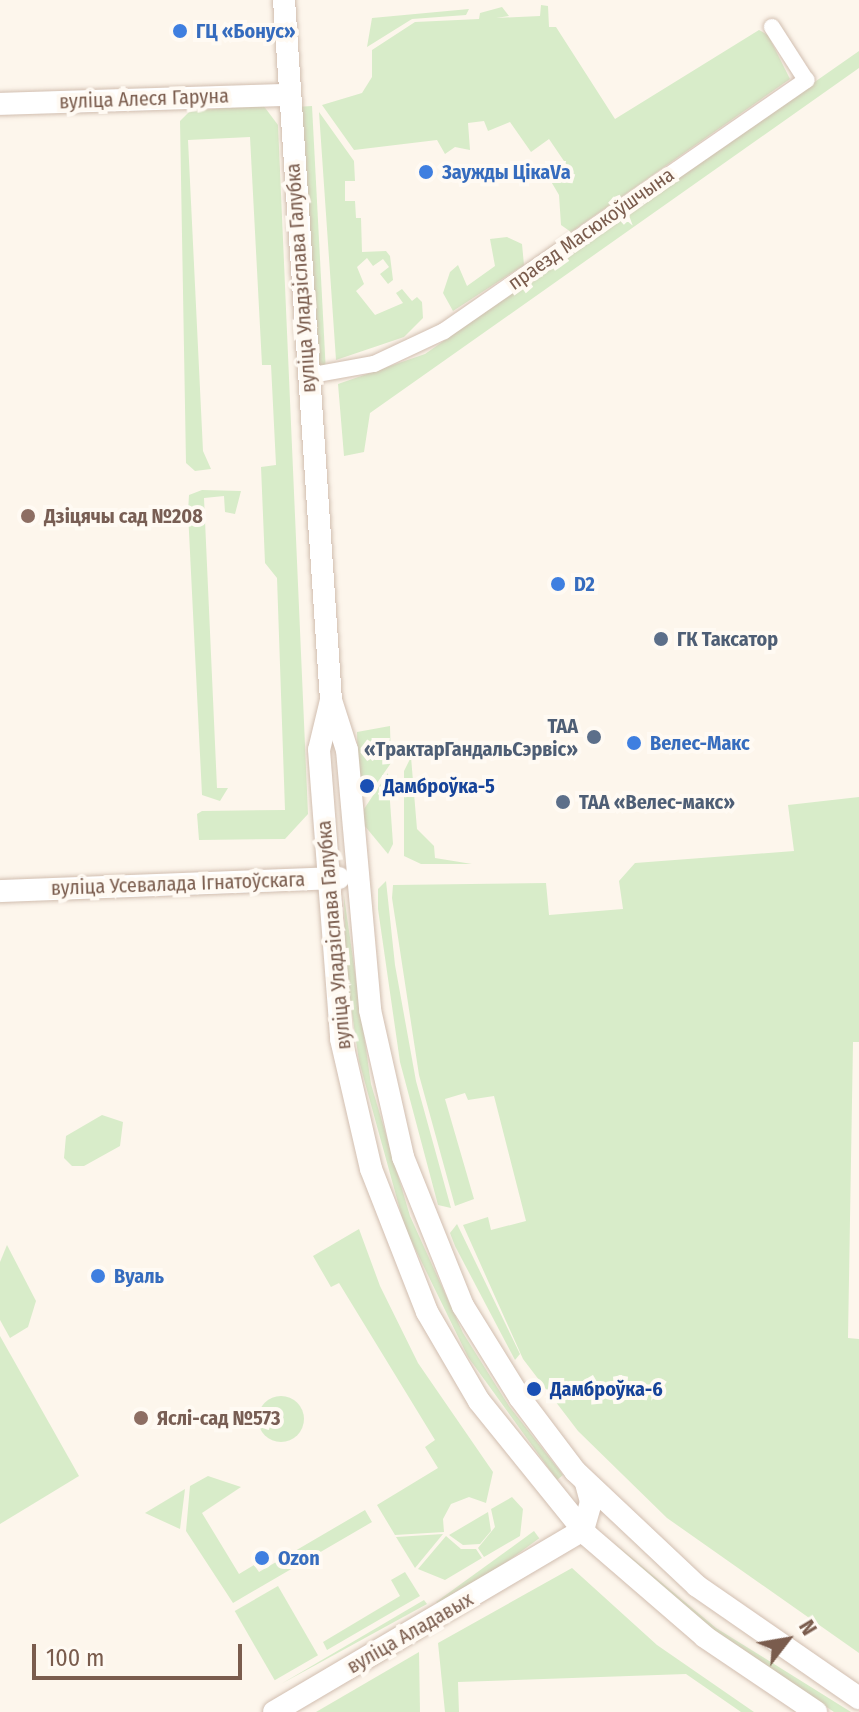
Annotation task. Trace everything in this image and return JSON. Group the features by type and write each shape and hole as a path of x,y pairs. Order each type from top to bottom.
{"main road":[{"name":"вуліца Уладзіслава Галубка","path":"284,0 331,700 347,750 356,876 382,1078 427,1225 463,1306 497,1364 585,1482 623,1521 724,1606 859,1698"},
{"name":"вуліца Алеся Гаруна","path":"0,104 288,95"},
{"name":"вуліца Уладзіслава Галубка","path":"331,700 319,750 326,879 348,1079 394,1237 460,1372 557,1501 694,1628 816,1712"},
{"name":"вуліца Усевалада Ігнатоўскага","path":"0,891 356,876"},
{"path":"585,1482 591,1495 583,1525 623,1521"},
{"path":"552,1547 557,1501"},
{"name":"вуліца Аладавых","path":"274,1712 552,1547 583,1525"}],"street":[{"name":"праезд Масюкоўшчына","path":"307,376 374,364 444,331 806,80 772,27"}],"green space":[{"path":"541,5 548,6 549,27 556,27 615,119 759,30 768,35 790,79 571,232 561,225 559,195 549,178 566,164 549,139 531,152 510,122 488,131 484,121 468,123 470,150 455,147 445,154 437,140 354,150 322,105 362,93 372,77 372,50 415,22 479,19 480,13 502,7 509,16 496,18 540,16"},
{"path":"469,9 466,15 412,19 367,47 372,18"},
{"path":"859,51 859,68 370,413 364,452 344,456 338,384 425,354"},
{"path":"263,105 278,125 308,814 285,839 199,840 197,814 202,811 285,810 277,578 265,563 261,467 276,465 271,365 262,365 250,137 188,140 203,451 211,469 195,471 186,463 180,121 190,111"},
{"path":"312,106 326,368 309,369 295,107"},
{"path":"319,112 354,161 355,181 345,181 345,201 355,201 356,218 361,218 362,252 386,251 390,256 393,280 388,284 380,274 389,267 383,259 373,266 367,258 357,267 364,284 356,291 375,315 403,303 396,293 402,289 412,301 417,297 422,302 423,318 404,337 336,360"},
{"path":"507,237 522,244 524,265 453,311 443,293 450,272 458,265 467,286 495,266 490,239"},
{"path":"202,490 241,491 235,514 225,512 224,496 204,498 217,788 228,788 220,801 202,795 188,512 189,495"},
{"path":"390,726 391,763 370,793 369,780 358,775 357,732"},
{"path":"411,757 417,829 434,846 435,858 472,864 421,864 404,856 404,771"},
{"path":"388,773 393,844 388,854 364,825 364,809"},
{"path":"859,797 859,1042 853,1042 848,1338 859,1339 859,1653 667,1518 578,1431 523,1359 463,1225 488,1217 491,1230 526,1221 494,1096 468,1100 465,1093 445,1099 474,1199 455,1206 419,1075 392,898 393,885 546,883 549,915 623,909 619,881 635,863 794,851 788,805"},
{"path":"386,881 395,965 416,1081 451,1208 438,1205 400,1062 378,909 378,889"},
{"path":"344,896 371,1084 410,1216 463,1333 509,1406 563,1475 557,1480 468,1357 405,1228 359,1061 346,972"},
{"path":"102,1115 123,1122 120,1146 84,1166 72,1166 64,1158 66,1136"},
{"path":"457,1224 520,1354 515,1360 455,1246 450,1233"},
{"path":"359,1229 380,1286 418,1363 493,1472 486,1503 469,1497 451,1504 443,1519 444,1532 395,1535 377,1505 438,1468 425,1447 435,1440 339,1283 331,1287 313,1256"},
{"path":"7,1245 36,1301 28,1327 10,1338 0,1320 0,1262"},
{"path":"0,1336 79,1476 0,1524"},
{"path":"281,1396 297,1403 304,1419 297,1435 281,1442 265,1435 258,1419 265,1403"},
{"path":"208,1476 241,1487 202,1513 239,1574 254,1565 259,1572 365,1510 372,1522 233,1603 186,1531 190,1486"},
{"path":"185,1489 180,1529 145,1513"},
{"path":"512,1497 523,1509 520,1536 484,1557 478,1548 495,1527 491,1509"},
{"path":"488,1512 491,1531 480,1544 463,1545 449,1535"},
{"path":"534,1531 539,1538 441,1609 436,1602"},
{"path":"443,1534 415,1568 396,1537"},
{"path":"446,1536 461,1549 476,1549 482,1558 445,1580 418,1569"},
{"path":"612,1541 716,1628 851,1712 834,1712 707,1627"},
{"path":"572,1568 657,1645 754,1712 741,1712 686,1674 458,1682 459,1712 445,1712 438,1643"},
{"path":"405,1572 420,1596 327,1650 323,1642 400,1596 391,1580"},
{"path":"278,1586 318,1655 275,1680 235,1611"},
{"path":"424,1600 427,1604 281,1684"},
{"path":"419,1652 420,1712 316,1712"}],"place":[{"name":"ГЦ «Бонус»","path":"180,31"},
{"name":"Заужды ЦікаVа","path":"426,172"},
{"name":"Дзіцячы сад №208","path":"28,516"},
{"name":"D2","path":"558,584"},
{"name":"ГК Таксатор","path":"661,639"},
{"name":"ТАА «ТрактарГандальСэрвіс»","path":"594,737"},
{"name":"Велес-Макс","path":"634,743"},
{"name":"Дамброўка-5","path":"367,786"},
{"name":"ТАА «Велес-макс»","path":"563,802"},
{"name":"Вуаль","path":"98,1276"},
{"name":"Дамброўка-6","path":"534,1389"},
{"name":"Яслі-сад №573","path":"141,1418"},
{"name":"Ozon","path":"262,1558"}]}
